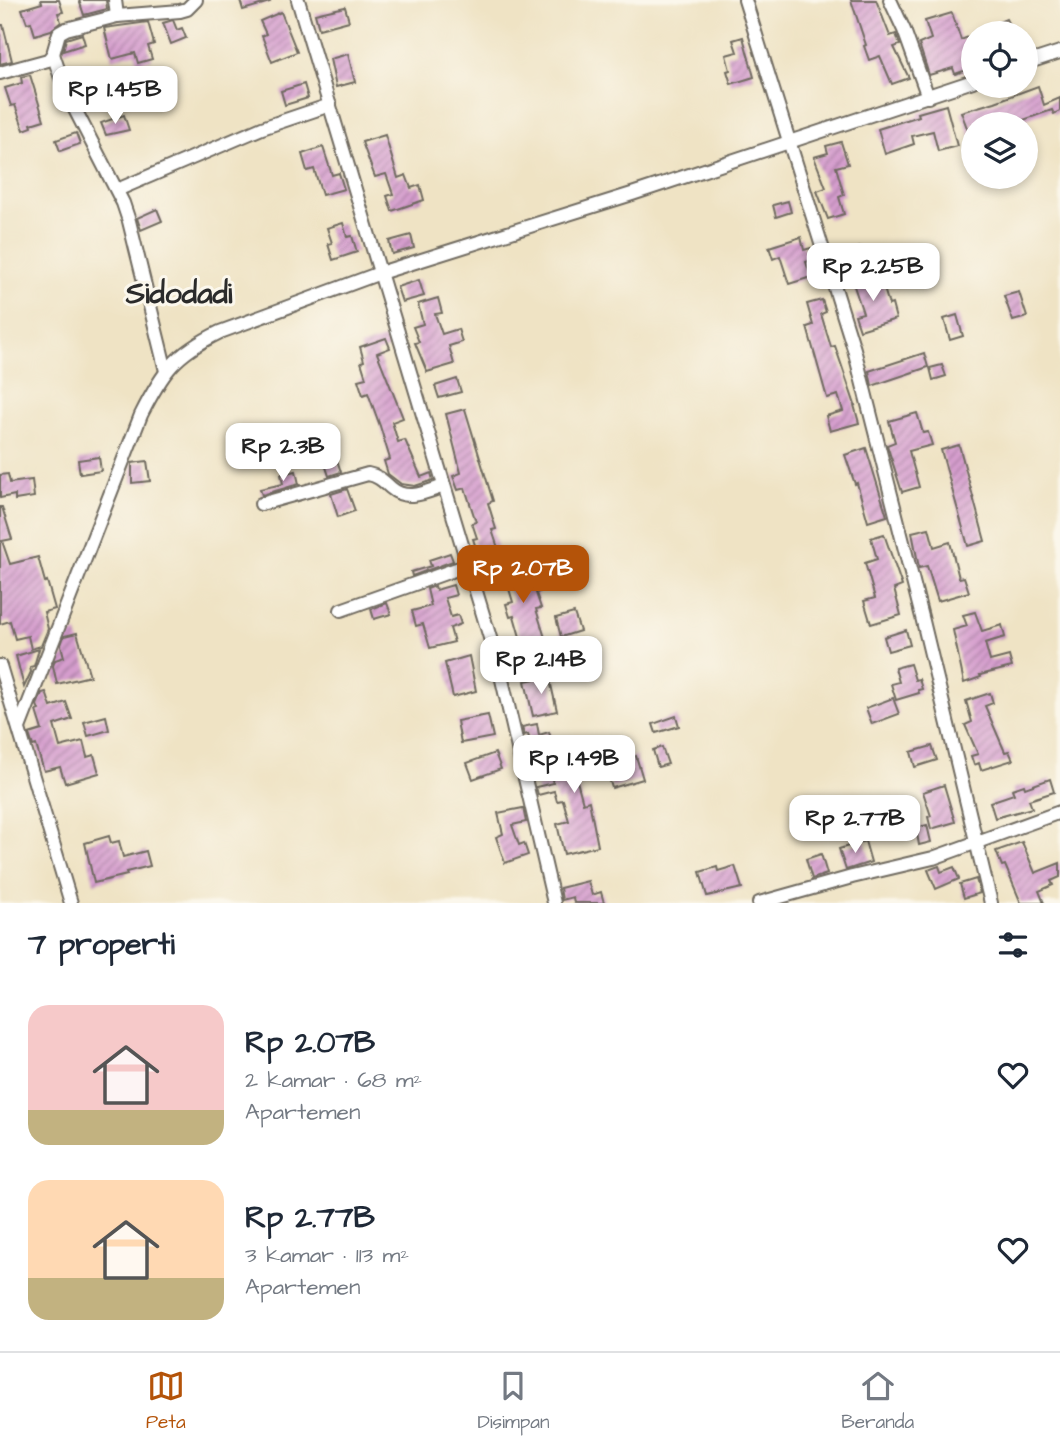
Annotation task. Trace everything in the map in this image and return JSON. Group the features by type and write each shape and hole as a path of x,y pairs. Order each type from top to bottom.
{"street":[{"path":"115,0 117,16"},
{"path":"0,73 48,60 53,54 57,38 66,29 117,16 180,11 187,9 196,0"},
{"path":"298,0 500,671 554,903"},
{"path":"745,0 857,360 991,903"},
{"path":"890,0 928,97"},
{"path":"1038,59 1060,52"},
{"path":"53,54 65,90 117,190 129,221 166,371"},
{"path":"19,728 141,415 166,371 178,357 199,342 380,273 961,85"},
{"path":"117,190 262,128 330,106"},
{"path":"261,504 368,474 383,479 396,492 405,496 444,486"},
{"path":"341,610 468,565"},
{"path":"0,666 71,903"},
{"path":"759,903 933,858 1060,812"}],"building":[{"path":"41,0 59,0 63,12 58,13 61,22 51,30 35,35 31,22 27,23 22,9 42,3"},
{"path":"79,0 106,0 107,9 84,15"},
{"path":"240,0 269,0 270,2 243,10"},
{"path":"851,0 876,0 890,36 896,34 900,45 894,47 909,78 892,84 880,56 869,60"},
{"path":"345,7 349,21 319,29 315,14"},
{"path":"281,12 297,52 272,62 262,36 266,34 260,21"},
{"path":"952,13 961,40 961,72 955,74 953,68 929,75 919,44 931,39 925,21"},
{"path":"173,20 177,30 182,28 186,38 171,44 163,23"},
{"path":"148,22 154,44 148,46 152,59 138,63 135,53 112,59 104,28"},
{"path":"0,25 3,25 12,61 0,64"},
{"path":"82,34 85,44 63,51 66,39"},
{"path":"743,37 754,77 731,84 726,55 737,52 733,40"},
{"path":"348,54 355,82 336,87 330,59"},
{"path":"81,74 91,90 112,81 120,98 101,107 99,103 90,107 83,91 77,95 72,85 79,81 77,77"},
{"path":"30,75 44,120 31,124 32,127 24,130 15,105 11,106 5,88 22,83 21,77"},
{"path":"304,84 308,98 285,105 281,91"},
{"path":"1038,86 1044,105 1060,98 1060,111 1054,114 1052,110 1038,115 1038,112 961,112 1006,98 1038,98"},
{"path":"946,105 957,146 938,151 933,131 912,136 914,144 885,154 878,129"},
{"path":"124,115 129,130 106,135 101,123"},
{"path":"76,133 80,144 60,151 56,140"},
{"path":"385,135 398,178 406,175 411,188 420,185 424,200 392,211 387,196 393,194 386,174 375,177 362,142"},
{"path":"841,142 848,164 836,167 844,195 839,197 844,214 828,219 817,191 826,188 814,157 828,153 826,146"},
{"path":"323,147 332,175 339,173 344,189 322,195 314,169 307,171 302,154"},
{"path":"788,201 791,212 776,217 773,205"},
{"path":"157,209 162,221 141,230 137,218"},
{"path":"343,223 347,237 352,236 357,252 333,260 328,244 332,243 327,228"},
{"path":"411,235 414,248 392,254 389,241"},
{"path":"801,237 804,250 811,248 815,259 806,262 811,277 789,284 780,256 773,259 769,247"},
{"path":"861,247 865,260 838,269 834,256"},
{"path":"880,275 896,319 860,330 855,315 863,313 853,283"},
{"path":"419,280 424,296 402,302 397,287"},
{"path":"1019,292 1027,317 1013,321 1004,296"},
{"path":"438,298 442,313 435,314 442,334 458,329 462,342 449,346 454,364 427,372 415,343 419,342 413,327 423,324 418,304"},
{"path":"822,300 826,312 821,314 831,347 835,346 859,423 830,431 826,416 843,411 838,395 827,398 807,327 813,325 807,304"},
{"path":"957,315 963,336 950,340 944,319"},
{"path":"386,338 390,348 377,353 403,418 392,422 398,442 405,440 421,477 431,473 433,480 415,486 401,484 388,474 384,461 390,459 380,426 368,393 363,395 358,380 366,378 360,347"},
{"path":"924,353 928,367 872,386 869,371"},
{"path":"942,365 946,376 933,380 930,368"},
{"path":"457,379 461,392 439,398 435,386"},
{"path":"465,409 493,501 488,503 496,529 492,530 499,551 479,557 473,539 477,538 472,523 476,522 465,488 458,490 453,476 461,473 446,414"},
{"path":"917,413 923,433 928,432 932,445 909,451 919,487 902,492 887,445 895,442 889,421"},
{"path":"959,445 985,541 968,546 941,450"},
{"path":"866,448 887,516 868,522 857,483 855,484 845,455"},
{"path":"335,454 341,472 329,476 323,458"},
{"path":"99,457 101,471 80,474 78,460"},
{"path":"147,461 150,481 132,483 132,463"},
{"path":"296,471 299,484 262,495 260,489 283,484 281,474"},
{"path":"8,474 10,483 32,480 34,497 15,500 15,495 0,498 0,475"},
{"path":"347,489 355,511 338,517 331,494"},
{"path":"0,507 12,539 2,541 10,564 38,557 55,609 44,612 48,629 41,646 31,649 28,636 15,639 10,621 0,624"},
{"path":"929,528 934,547 950,542 959,578 964,577 969,592 938,601 927,566 919,568 912,532"},
{"path":"884,534 902,586 894,589 901,615 871,624 864,601 875,598 865,563 877,559 871,538"},
{"path":"518,549 523,563 516,565 523,588 543,581 546,589 536,593 541,608 536,609 546,641 540,643 544,655 524,661 524,651 514,616 510,617 506,604 513,602 503,569 497,571 493,557"},
{"path":"450,553 453,561 412,576 411,572 431,566 429,560"},
{"path":"453,585 456,595 445,598 451,617 458,615 461,624 450,628 454,642 430,648 423,624 416,626 412,611 431,606 427,589 435,586 436,590"},
{"path":"387,603 391,614 374,619 371,609"},
{"path":"975,612 982,631 1002,625 1005,637 985,643 990,661 1009,656 1012,667 980,675 981,677 964,683 953,630 967,626 963,615"},
{"path":"574,613 580,631 561,637 556,618"},
{"path":"906,630 910,645 888,651 884,637"},
{"path":"77,633 90,676 57,684 53,666 55,660 64,657 61,645 64,636"},
{"path":"39,649 34,666 30,667 31,672 24,687 16,656"},
{"path":"469,656 476,691 453,697 445,663"},
{"path":"910,664 915,680 919,679 922,689 918,690 919,693 896,700 891,684 899,682 895,668"},
{"path":"549,676 557,711 533,716 525,681"},
{"path":"46,692 51,707 66,702 72,719 54,725 60,747 83,741 87,757 94,755 99,773 65,783 60,767 44,771 36,745 33,746 29,734 42,730 36,711 39,710 37,705 42,693"},
{"path":"990,693 993,703 985,706 1005,752 1009,751 1013,760 981,770 979,763 974,765 971,756 978,754 965,725 972,722 966,701"},
{"path":"893,698 899,714 872,724 866,708"},
{"path":"488,715 493,737 461,743 457,721"},
{"path":"106,716 109,730 88,736 84,722"},
{"path":"676,716 679,726 656,733 653,724"},
{"path":"537,724 539,735 549,732 554,749 533,755 528,734 524,735 522,727"},
{"path":"597,739 604,761 574,770 583,803 589,801 598,846 564,854 557,824 569,821 563,800 557,801 554,791 538,795 536,787 553,783 549,769 561,766 557,746"},
{"path":"932,746 937,760 915,767 911,752"},
{"path":"662,747 668,764 658,767 653,750"},
{"path":"495,753 501,769 473,779 467,763"},
{"path":"636,756 643,779 612,788 605,765"},
{"path":"1050,779 1054,792 1029,800 1032,808 995,818 990,802 1014,794 1012,789 1024,785 1025,788"},
{"path":"944,785 955,822 931,829 928,817 931,816 923,792"},
{"path":"523,808 526,822 512,825 519,845 524,843 528,855 505,863 496,837 503,834 498,813"},
{"path":"927,825 931,842 919,845 916,828"},
{"path":"109,836 111,843 119,841 123,857 146,851 150,866 94,883 85,843"},
{"path":"865,841 871,862 846,870 839,849"},
{"path":"1022,842 1035,873 1060,863 1060,877 1051,881 1053,885 1039,891 1044,903 1021,903 996,851"},
{"path":"821,854 827,874 812,879 806,859"},
{"path":"735,866 742,888 707,896 700,872"},
{"path":"939,866 941,872 954,867 959,879 936,889 928,870"},
{"path":"976,879 980,893 964,898 960,884"},
{"path":"588,881 592,895 601,892 604,903 574,903 573,897 562,900 560,888"}],"district":[{"name":"Sidodadi","path":"179,294"}]}
